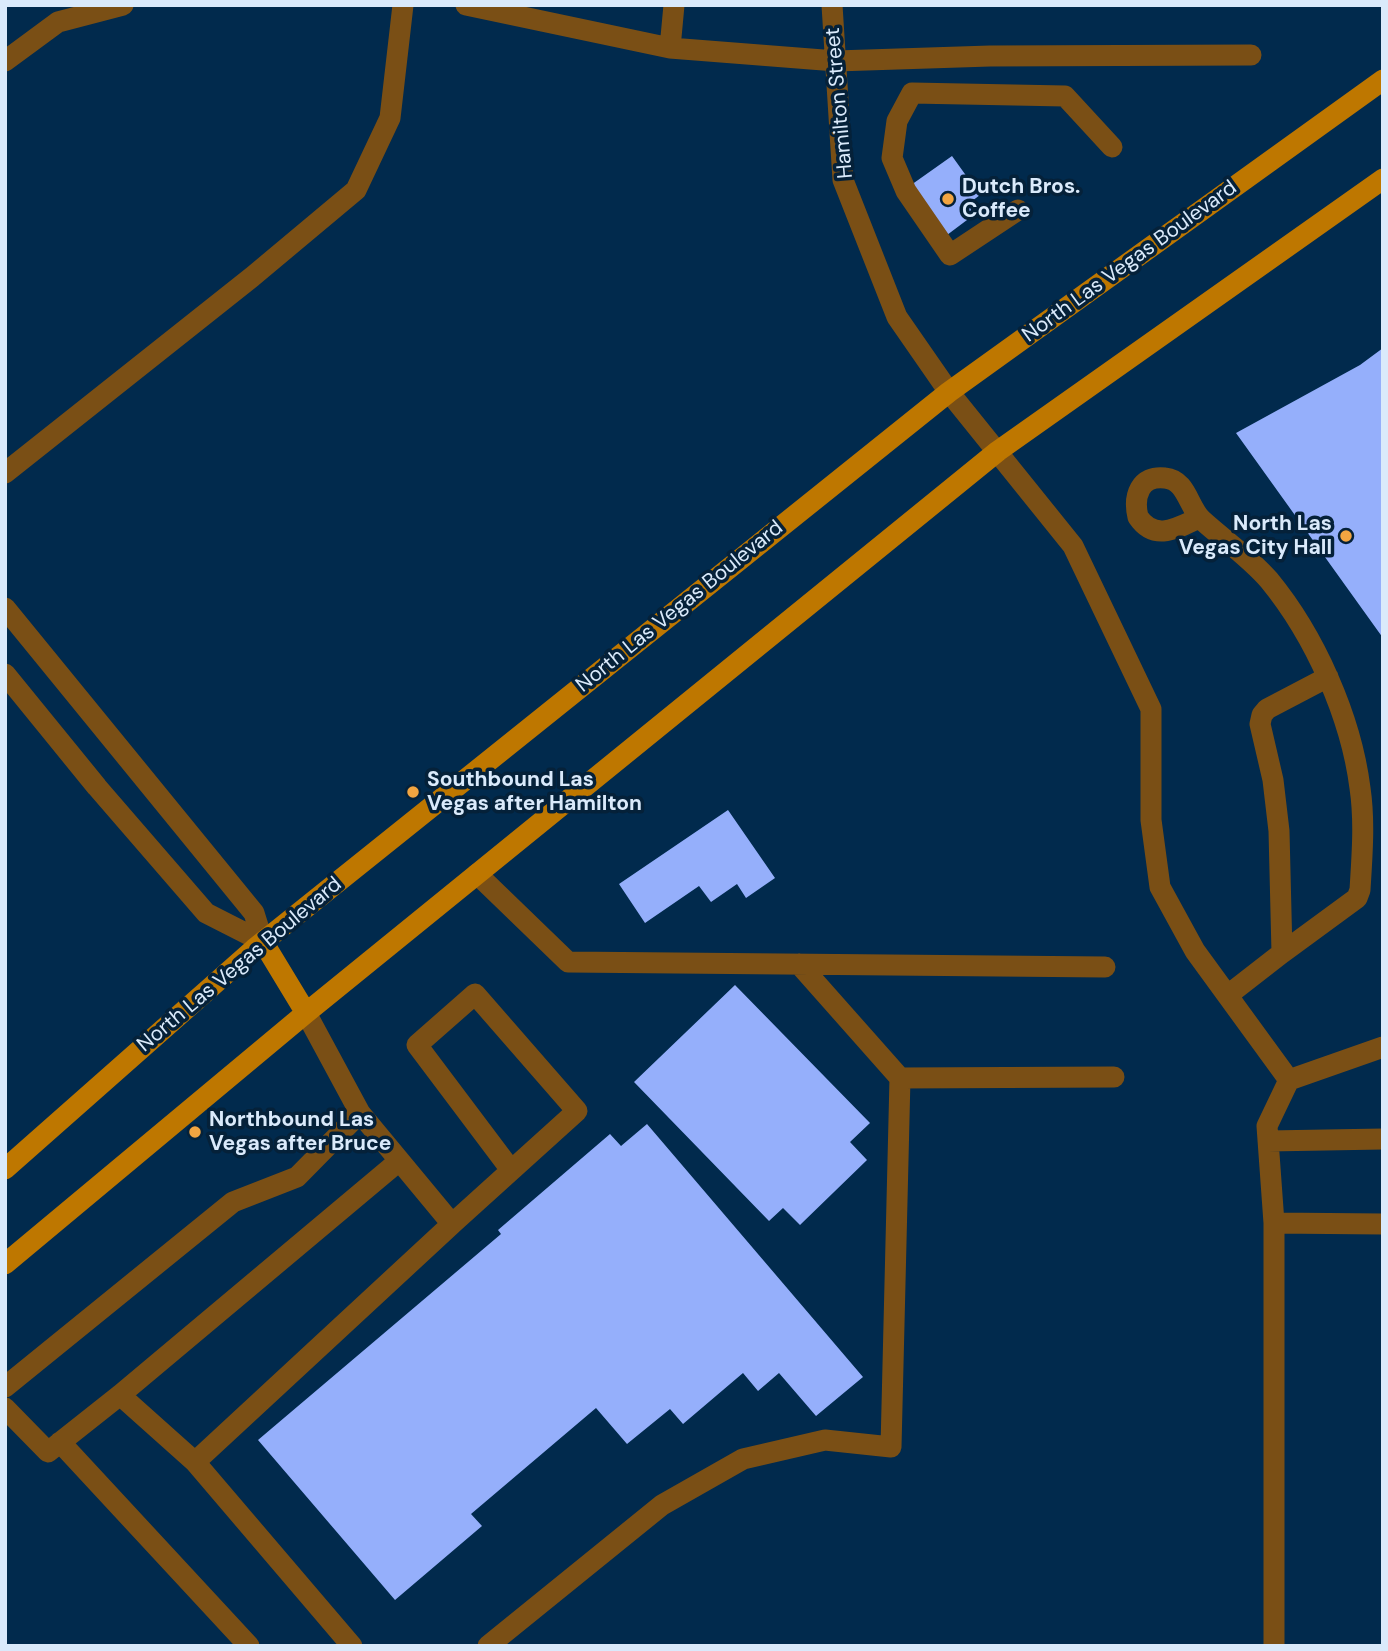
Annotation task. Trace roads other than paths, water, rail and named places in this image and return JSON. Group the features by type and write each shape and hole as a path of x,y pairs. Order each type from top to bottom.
{"main road":[{"name":"North Las Vegas Boulevard","path":"5,1169 262,942 948,392 1383,80"},
{"path":"5,1264 306,1013 998,451 1383,179"},
{"path":"262,942 306,1013"}],"street":[{"path":"5,61 58,22 123,5"},
{"path":"5,473 252,277 356,190 390,118 403,5"},
{"path":"466,5 670,48 836,61 990,56 1251,55"},
{"path":"670,48 674,5"},
{"name":"Hamilton Street","path":"832,5 843,180 897,317 948,392 1073,546 1151,709 1151,820 1160,887 1195,951 1289,1080"},
{"path":"1018,210 950,256 906,191 892,158 897,121 912,93 1065,96 1112,147"},
{"path":"1199,518 1245,555 1270,581 1296,619 1328,677 1353,749 1360,789 1363,835 1360,890 1350,905 1227,995"},
{"path":"5,608 254,913 262,942"},
{"path":"5,674 97,787 206,913 262,942"},
{"path":"1282,953 1279,831 1273,780 1260,724 1267,709 1328,677"},
{"path":"477,874 568,962 1105,967"},
{"path":"488,1646 662,1505 743,1460 825,1440 891,1447 900,1078 799,964"},
{"path":"195,1462 577,1111 475,994 417,1045 511,1170"},
{"path":"306,1013 360,1113 452,1224"},
{"path":"1274,1646 1274,1223 1267,1126 1289,1080 1383,1047"},
{"path":"900,1078 1114,1077"},
{"path":"5,1387 233,1202 298,1177 360,1113"},
{"path":"1268,1141 1383,1139"},
{"path":"5,1408 48,1452 399,1161"},
{"path":"1274,1223 1383,1224"},
{"path":"120,1395 195,1462 352,1646"},
{"path":"60,1443 249,1646"}],"place":[{"name":"Dutch Bros. Coffee","path":"948,199"},
{"name":"North Las Vegas City Hall","path":"1346,536"},
{"name":"Southbound Las Vegas after Hamilton","path":"413,792"},
{"name":"Northbound Las Vegas after Bruce","path":"195,1132"}]}
